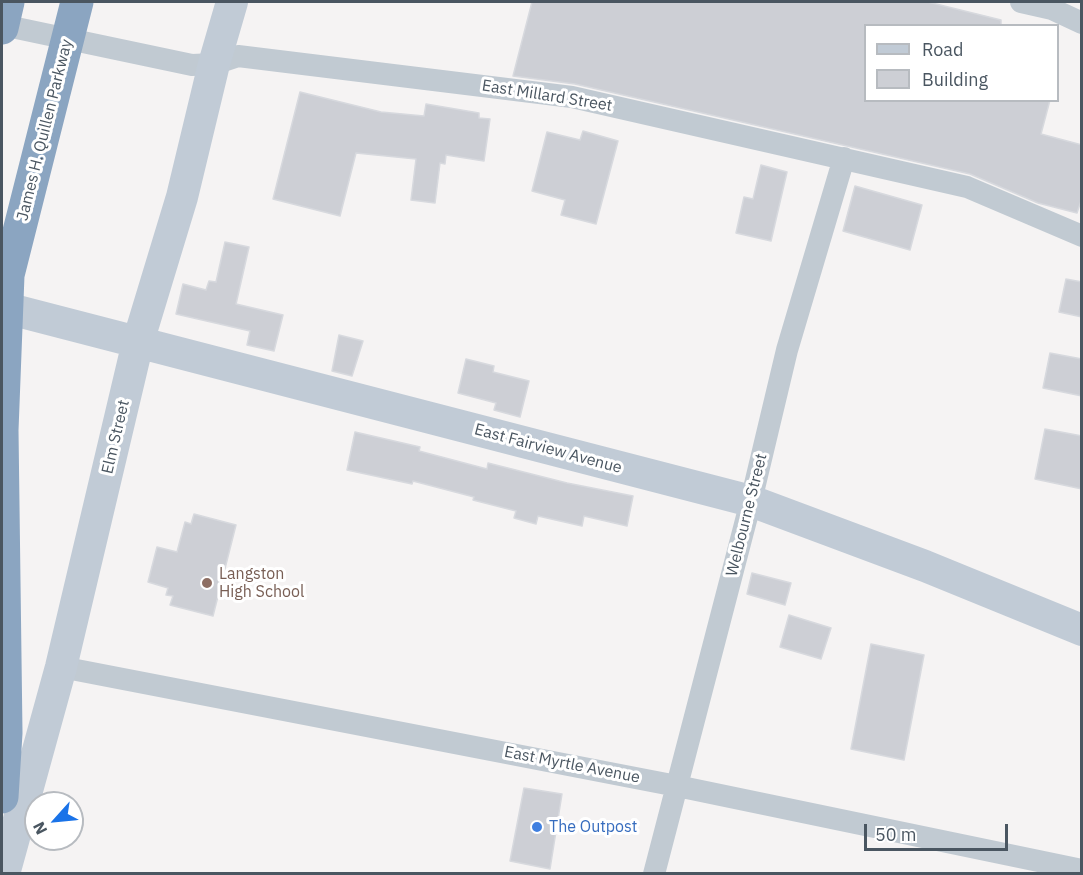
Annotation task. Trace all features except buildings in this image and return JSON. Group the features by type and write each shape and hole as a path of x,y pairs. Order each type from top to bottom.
{"highway":[{"path":"2,26 8,2"},
{"name":"James H. Quillen Parkway","path":"2,797 6,732 2,430 8,272 77,2"}],"street":[{"name":"Elm Street","path":"4,873 61,667 138,342 182,197 214,64 232,2"},
{"path":"1021,2 1052,9 1082,23"},
{"name":"East Millard Street","path":"2,26 192,65 214,64 238,56 572,97 967,187 1082,236"},
{"name":"Welbourne Street","path":"654,873 751,501 787,350 844,158"},
{"name":"East Fairview Avenue","path":"2,308 751,501 925,566 1082,630"},
{"name":"East Myrtle Avenue","path":"61,667 676,786 1082,870"}],"place":[{"name":"Langston High School","path":"207,583"},
{"name":"The Outpost","path":"537,827"}]}
